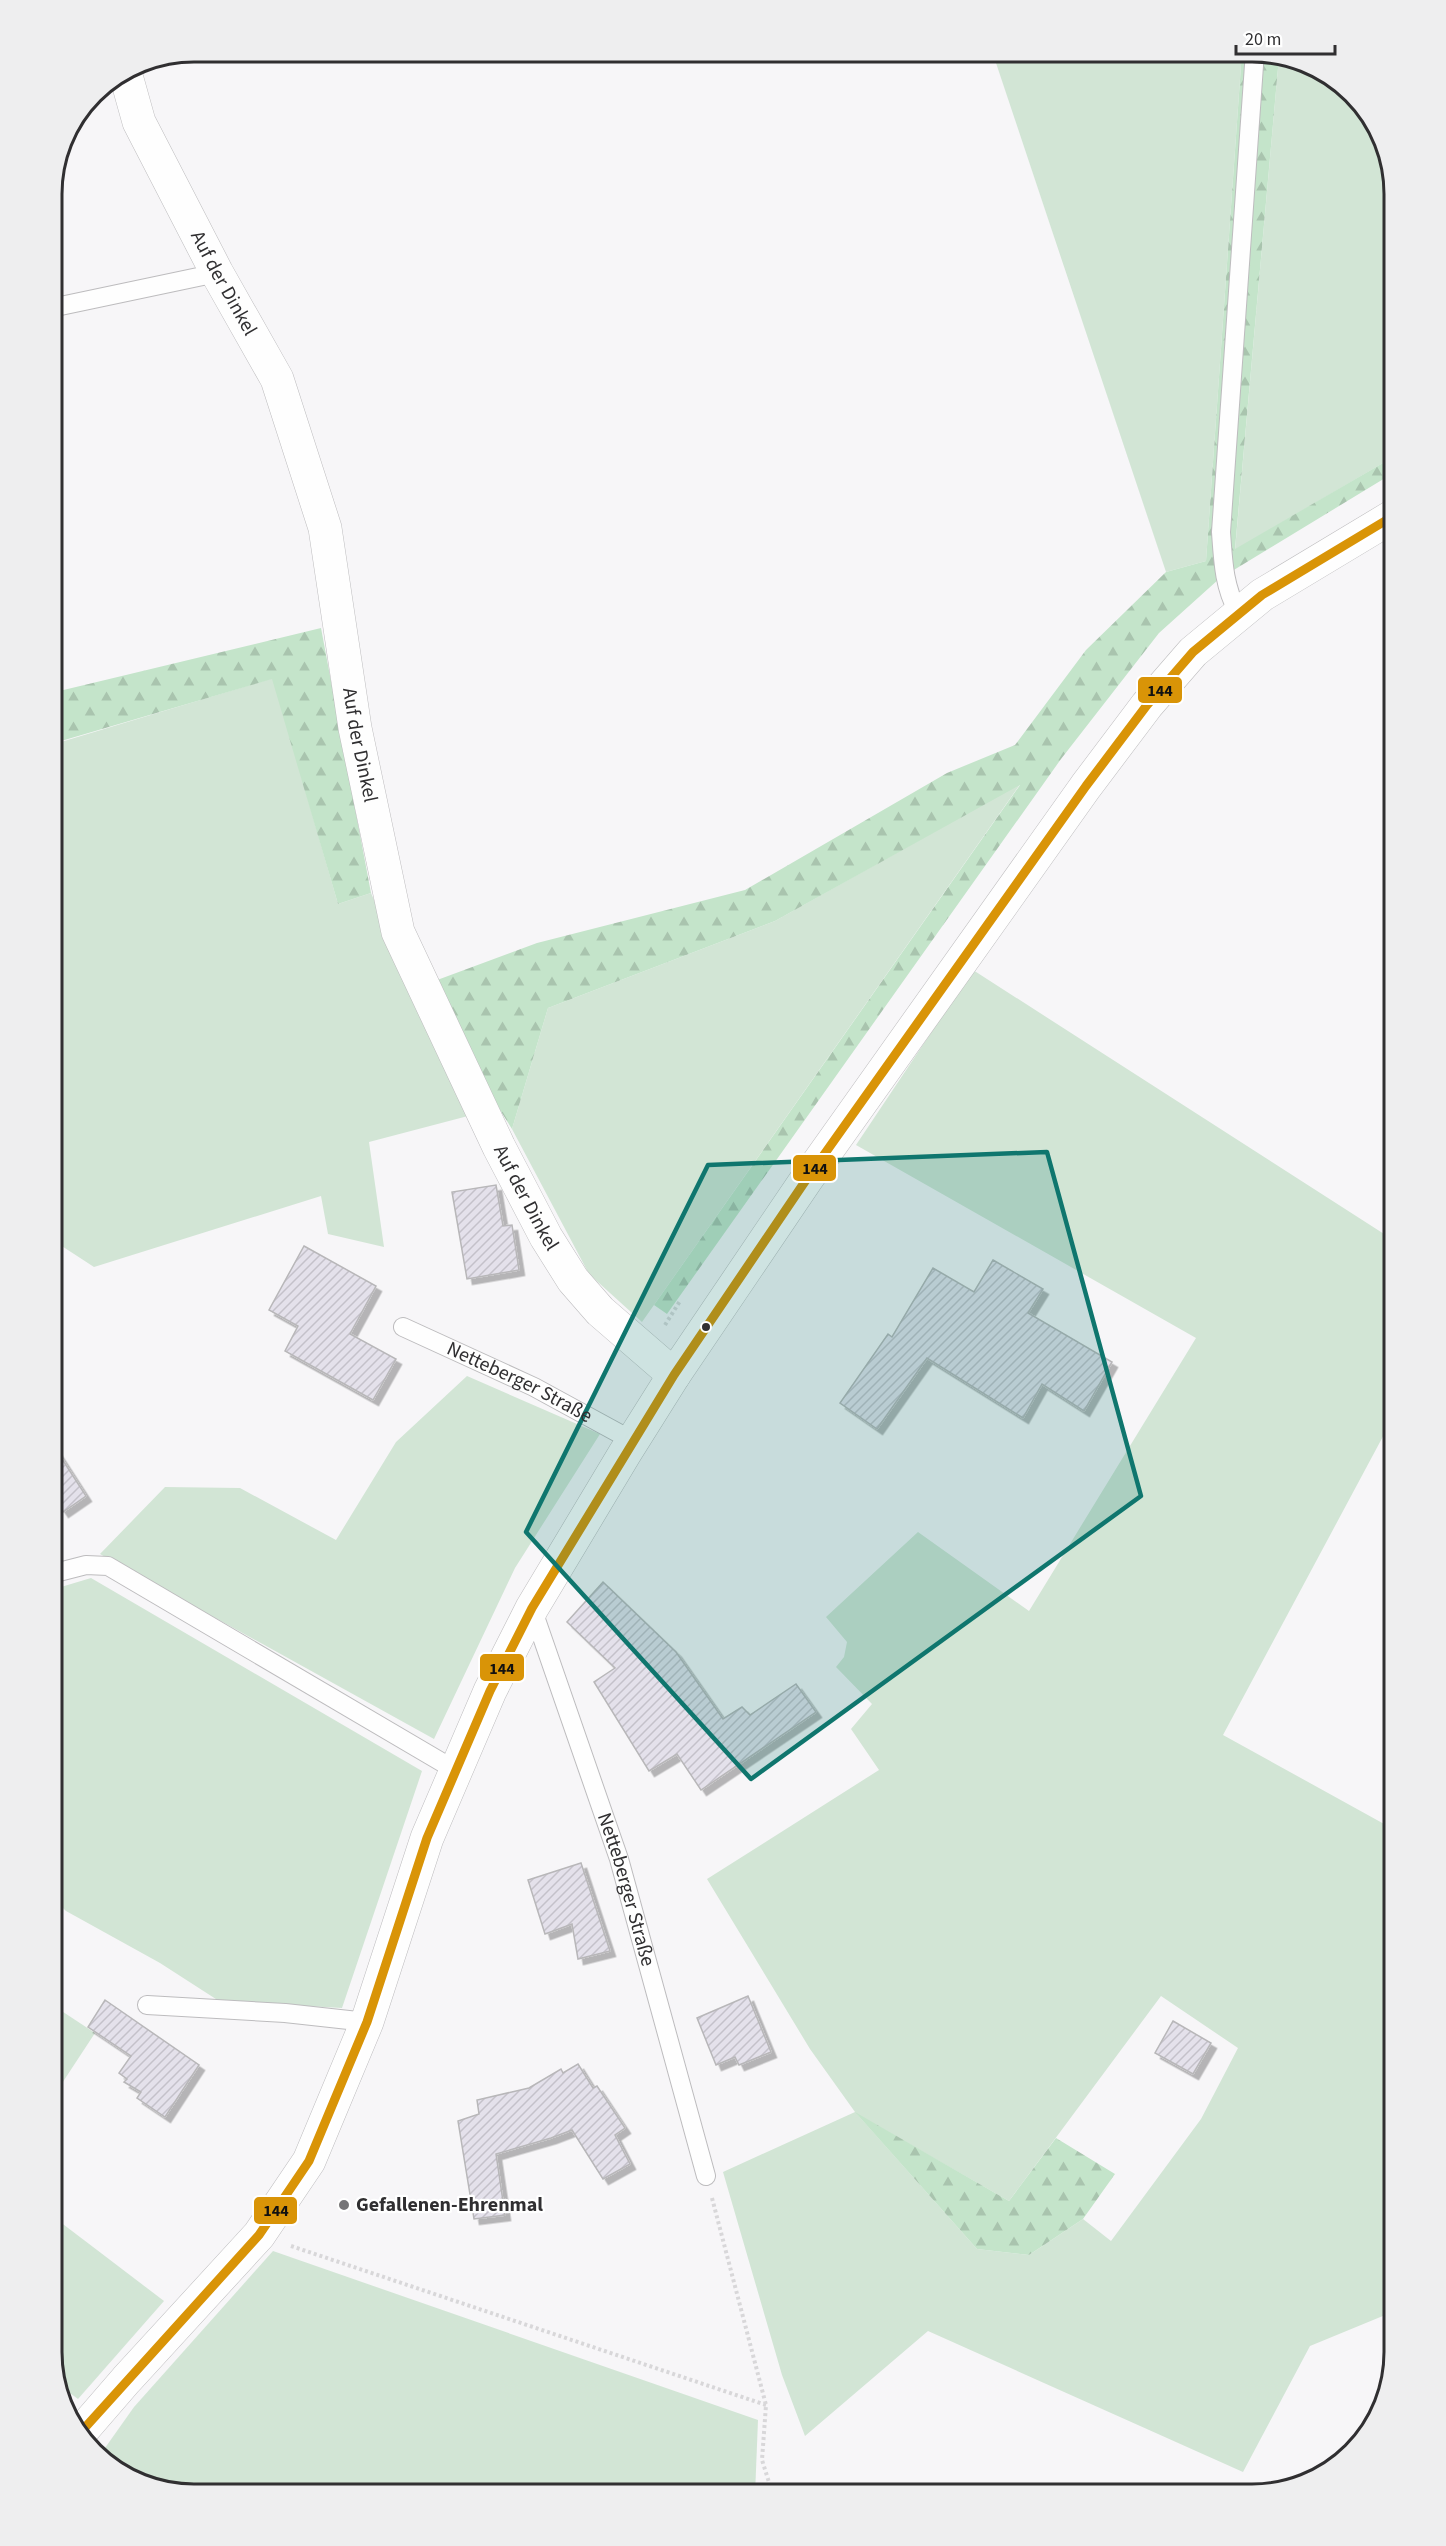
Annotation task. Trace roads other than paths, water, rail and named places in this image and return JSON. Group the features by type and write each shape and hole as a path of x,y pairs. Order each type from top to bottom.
{"street":[{"name":"Auf der Dinkel","path":"127,80 139,122 217,273 277,379 325,528 354,728 398,932 499,1147 546,1237 573,1280 600,1311 674,1375"},
{"path":"85,2427 259,2235 309,2161 367,2022 428,1838 490,1691 532,1608 674,1375 820,1161 1086,786 1147,705 1193,652 1238,612 1292,575 1384,521"}],"lane":[{"path":"1238,612 1225,580 1221,532 1254,62"},
{"path":"62,306 217,273"},
{"name":"Netteberger Straße","path":"403,1327 534,1387 633,1441"},
{"path":"61,1571 86,1565 108,1566 455,1770"},
{"name":"Netteberger Straße","path":"532,1608 618,1859 706,2176"},
{"path":"147,2005 285,2013 367,2022"}],"place":[{"name":"Gefallenen-Ehrenmal","path":"344,2205"}]}
